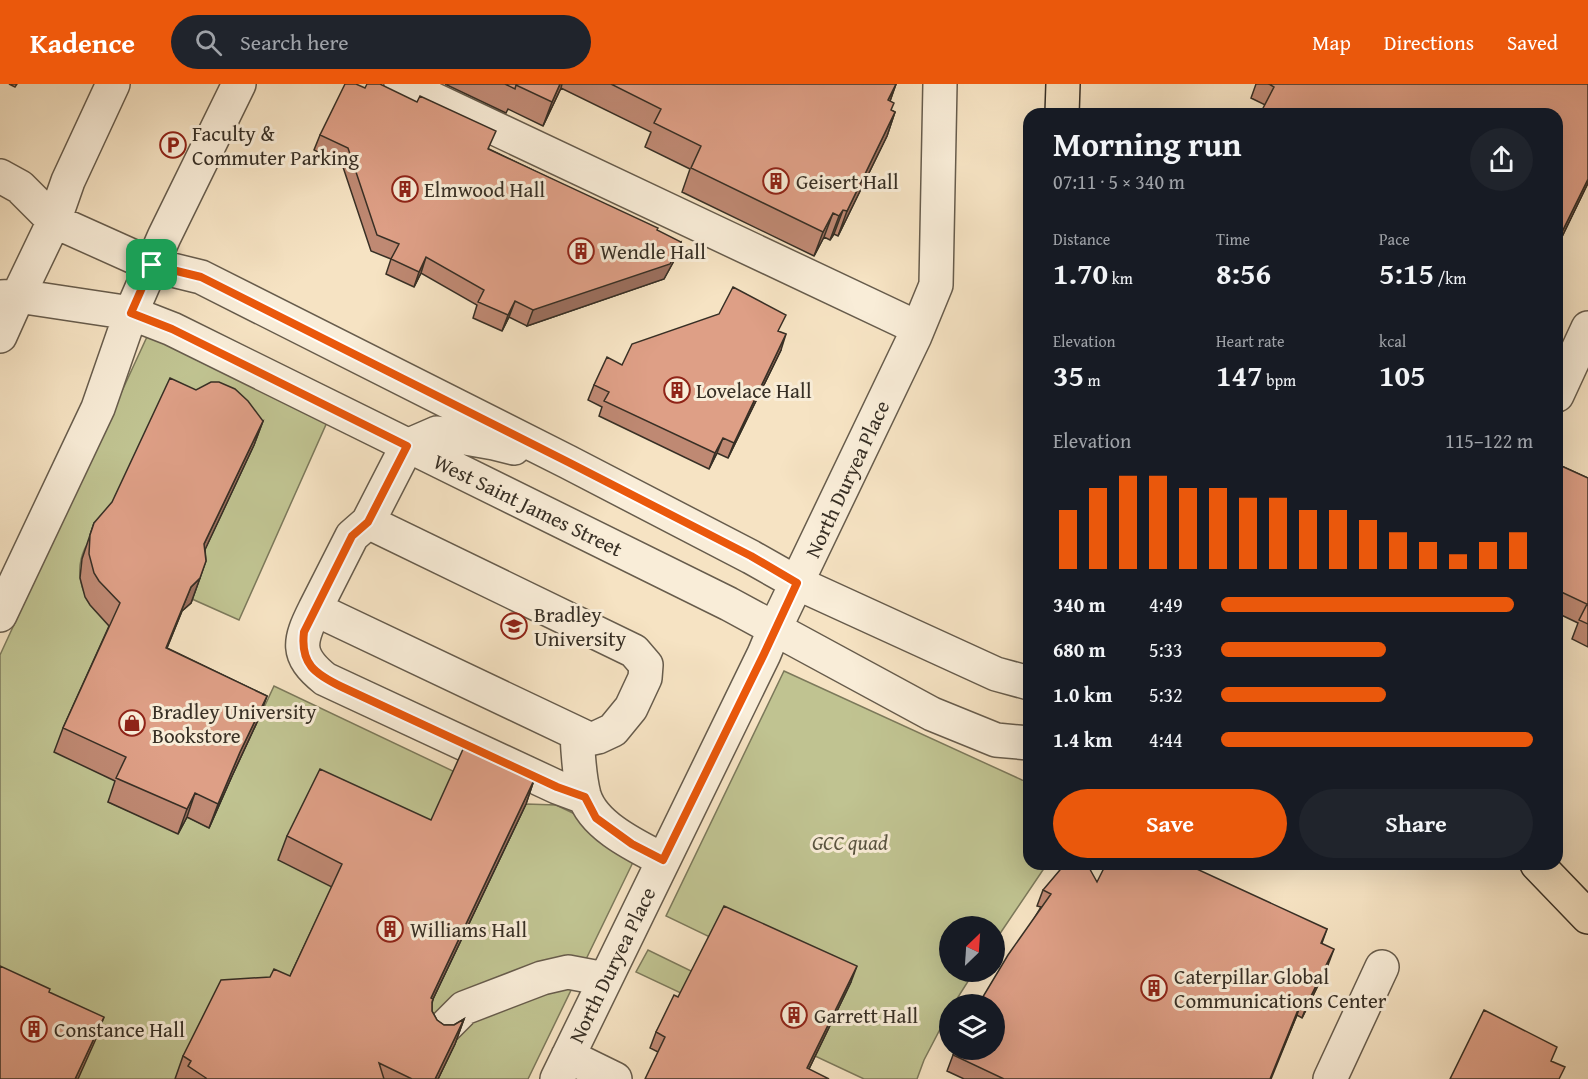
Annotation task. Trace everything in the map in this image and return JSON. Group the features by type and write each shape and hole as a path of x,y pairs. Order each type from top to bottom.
{"main road":[{"path":"1062,108 1063,84"},
{"path":"1543,870 1588,917"}],"street":[{"path":"0,336 9,296 54,221 68,181 113,84"},
{"path":"0,615 98,408 131,313 152,265 239,84"},
{"path":"401,84 918,328"},
{"name":"North Duryea Place","path":"562,1067 759,664 918,328 936,285 940,84"},
{"path":"0,176 20,186 54,221 152,265 201,277 568,462 751,556 797,583 996,674 1023,681"},
{"name":"West Saint James Street","path":"9,296 131,313 172,329 718,598 932,714 996,740 1023,742"},
{"path":"1563,382 1588,328"},
{"path":"568,462 494,443 437,433 407,446 368,522 352,536 304,632 303,641 304,653 311,668 325,679 557,787 585,797"},
{"path":"315,609 589,740 613,730 631,708 645,678 646,665 634,651 368,522"},
{"path":"996,674 1023,671"},
{"path":"577,734 585,797 596,818 632,844 663,860"},
{"path":"1330,1079 1382,967"},
{"path":"441,1031 464,1008 542,978 568,972 605,979"},
{"path":"562,1067 615,1079"}],"green space":[{"path":"152,326 332,411 239,620 192,599 103,527 85,548 80,570 84,592 95,610 112,624 118,782 108,802 178,833 187,817 209,828 274,686 455,772 422,845 334,888 281,1001 175,1079 77,1079 0,994 0,655"},
{"name":"GCC quad","path":"784,671 1023,780 1023,870 1043,870 1005,926 1005,916 939,916 939,982 968,982 960,994 939,994 939,1031 917,1079 864,1079 636,972 648,950 693,972 710,937 666,916"},
{"path":"526,804 556,805 615,833 637,854 528,1079 438,1079 457,1038 422,1022"}],"building":[{"path":"345,84 356,84 365,88 367,84 380,84 417,102 420,96 496,131 488,149 658,228 657,230 681,242 670,264 533,310 515,301 508,315 478,302 484,290 426,257 419,272 391,259 399,244 377,235 348,148 320,135"},
{"path":"505,84 560,84 552,102 516,85 515,89"},
{"name":"Geisert Hall","path":"611,84 896,84 888,100 894,103 891,110 895,112 847,211 843,210 839,216 833,213 823,232 691,168 701,146 654,123 661,109"},
{"path":"1269,84 1588,84 1588,179 1563,230 1563,108 1263,108 1274,87"},
{"name":"Lovelace Hall","path":"733,287 786,315 778,331 786,334 734,443 723,438 715,453 604,401 609,392 594,385 607,357 622,365 632,344 719,314"},
{"path":"170,378 196,390 211,382 219,382 235,389 248,401 263,421 204,544 206,561 200,578 191,587 166,648 267,696 218,804 195,793 187,809 116,778 126,757 63,728 120,603 94,573 89,554 90,535 94,523 112,502"},
{"path":"1563,467 1588,478 1588,624 1579,620 1587,604 1563,593"},
{"name":"Williams Hall","path":"464,747 534,780 431,998 433,999 432,1011 437,1020 444,1025 454,1025 464,1019 435,1079 412,1079 379,1063 384,1079 205,1079 188,1066 191,1061 183,1056 221,980 270,977 274,969 290,976 342,864 287,836 320,769 431,820"},
{"name":"Caterpillar Global Communications Center","path":"1060,870 1090,870 1097,882 1103,870 1199,870 1327,929 1321,943 1334,949 1308,1002 1302,1000 1270,1079 1004,1079 964,1060 1005,1060 1005,994 985,994 992,982 1005,982 1005,960 1051,894 1043,890"},
{"path":"724,906 857,966 807,1068 829,1079 645,1079 665,1037 656,1032 674,995 678,997"},
{"name":"Constance Hall","path":"0,966 104,1017 75,1079 0,1079"},
{"path":"1484,1010 1557,1047 1551,1061 1565,1067 1559,1079 1450,1079"}],"place":[{"name":"Faculty & Commuter Parking","path":"173,145"},
{"name":"Geisert Hall","path":"776,181"},
{"name":"Elmwood Hall","path":"405,189"},
{"name":"Wendle Hall","path":"581,251"},
{"name":"Lovelace Hall","path":"677,390"},
{"name":"Bradley University","path":"514,626"},
{"name":"Bradley University Bookstore","path":"132,723"},
{"name":"Williams Hall","path":"390,929"},
{"name":"Caterpillar Global Communications Center","path":"1154,988"},
{"name":"Garrett Hall","path":"794,1015"},
{"name":"Constance Hall","path":"34,1029"}],"route":[{"path":"152,265 201,277 568,462 751,556 797,583 663,860 632,844 596,818 585,797 557,787 325,679 311,668 304,653 304,632 352,536 368,522 407,446 172,329 131,313 152,265"}]}
